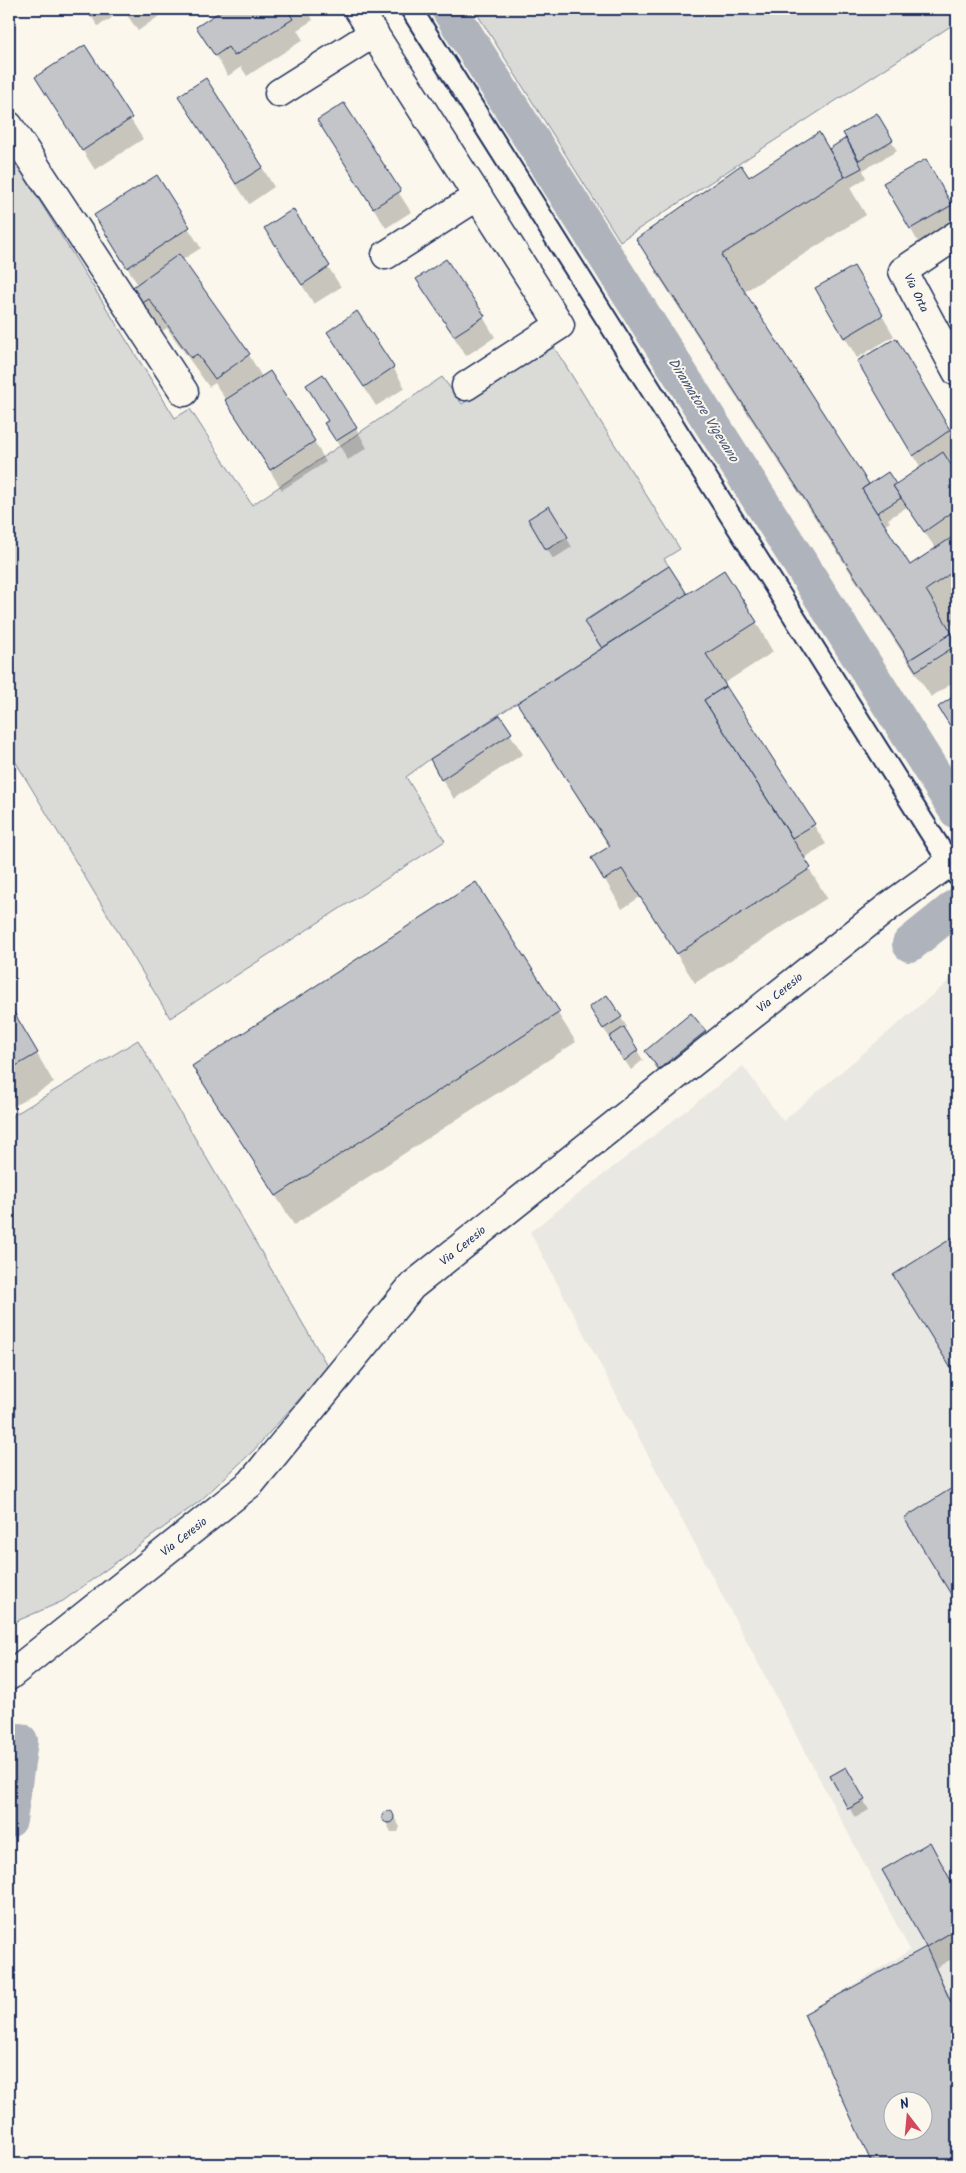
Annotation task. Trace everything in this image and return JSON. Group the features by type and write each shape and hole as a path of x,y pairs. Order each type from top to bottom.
{"street":[{"path":"358,9 560,325 466,386"},
{"path":"279,93 374,33"},
{"path":"9,126 184,392"},
{"path":"386,255 478,196"},
{"name":"Via Orta","path":"957,235 903,271 957,372"},
{"name":"Via Ceresio","path":"9,1676 251,1484 412,1286 888,907 955,865"}],"lane":[{"path":"411,9 955,865"}],"shaded area":[{"path":"474,9 957,9 957,22 620,241"},
{"path":"9,152 175,418 190,409 252,505 442,377 462,404 554,347 680,549 664,559 669,566 584,621 602,648 430,759 406,777 445,841 170,1018 9,751"},
{"path":"957,974 957,2164 875,2164 806,2014 910,1950 530,1232 743,1066 783,1121"},
{"path":"138,1040 328,1367 253,1451 200,1501 63,1601 17,1621 9,1620 9,1118"}],"building":[{"path":"85,9 105,9 91,17"},
{"path":"224,9 287,9 293,19 234,56 228,47 215,56 196,27"},
{"path":"85,45 132,118 82,151 35,77"},
{"path":"206,78 263,167 236,184 178,96"},
{"path":"344,103 401,191 373,208 317,120"},
{"path":"877,113 893,140 859,160 843,133"},
{"path":"819,132 845,177 721,255 869,484 862,489 910,565 957,534 957,569 926,590 952,633 909,660 636,239 741,165 749,177"},
{"path":"846,138 862,168 845,177 829,149"},
{"path":"926,159 952,205 910,229 883,183"},
{"path":"157,175 190,227 127,268 94,215"},
{"path":"293,209 330,266 302,285 264,228"},
{"path":"179,254 250,354 215,379 197,354 191,358 149,299 141,304 130,289"},
{"path":"446,259 485,316 454,336 416,279"},
{"path":"854,266 883,315 844,338 815,288"},
{"path":"357,311 394,367 364,387 327,332"},
{"path":"896,338 950,430 913,456 857,361"},
{"path":"270,371 315,441 270,470 225,400"},
{"path":"323,374 357,428 336,441 324,423 328,421 306,385"},
{"path":"943,452 957,474 957,509 924,532 893,486"},
{"path":"888,472 896,484 893,486 901,498 877,513 862,489"},
{"path":"549,506 568,537 546,550 528,519"},
{"path":"669,566 687,594 602,648 584,622"},
{"path":"724,570 757,622 706,654 726,686 704,700 811,868 677,954 622,869 604,880 591,858 610,846 517,703"},
{"path":"952,633 957,645 916,671 909,660"},
{"path":"726,686 815,824 792,838 704,700"},
{"path":"957,694 957,730 954,732 938,707"},
{"path":"500,715 512,733 441,780 430,759"},
{"path":"476,882 560,1012 276,1196 192,1066"},
{"path":"607,995 622,1017 603,1029 589,1007"},
{"path":"9,1004 38,1053 9,1070"},
{"path":"691,1013 706,1031 659,1069 645,1051"},
{"path":"624,1027 638,1050 624,1061 609,1037"},
{"path":"957,1235 957,1378 893,1275"},
{"path":"957,1485 957,1604 904,1518"},
{"path":"846,1767 865,1800 848,1809 830,1776"},
{"path":"386,1811 390,1811 394,1817 390,1823 386,1823 382,1819 382,1815"},
{"path":"930,1842 957,1892 957,1929 926,1947 882,1870"},
{"path":"926,1947 957,2016 957,2164 872,2164 804,2014"}],"waterway":[{"name":"Diramatore Vigevano","path":"449,9 957,811"},
{"path":"910,944 957,906"},
{"path":"9,1820 20,1741"}]}
